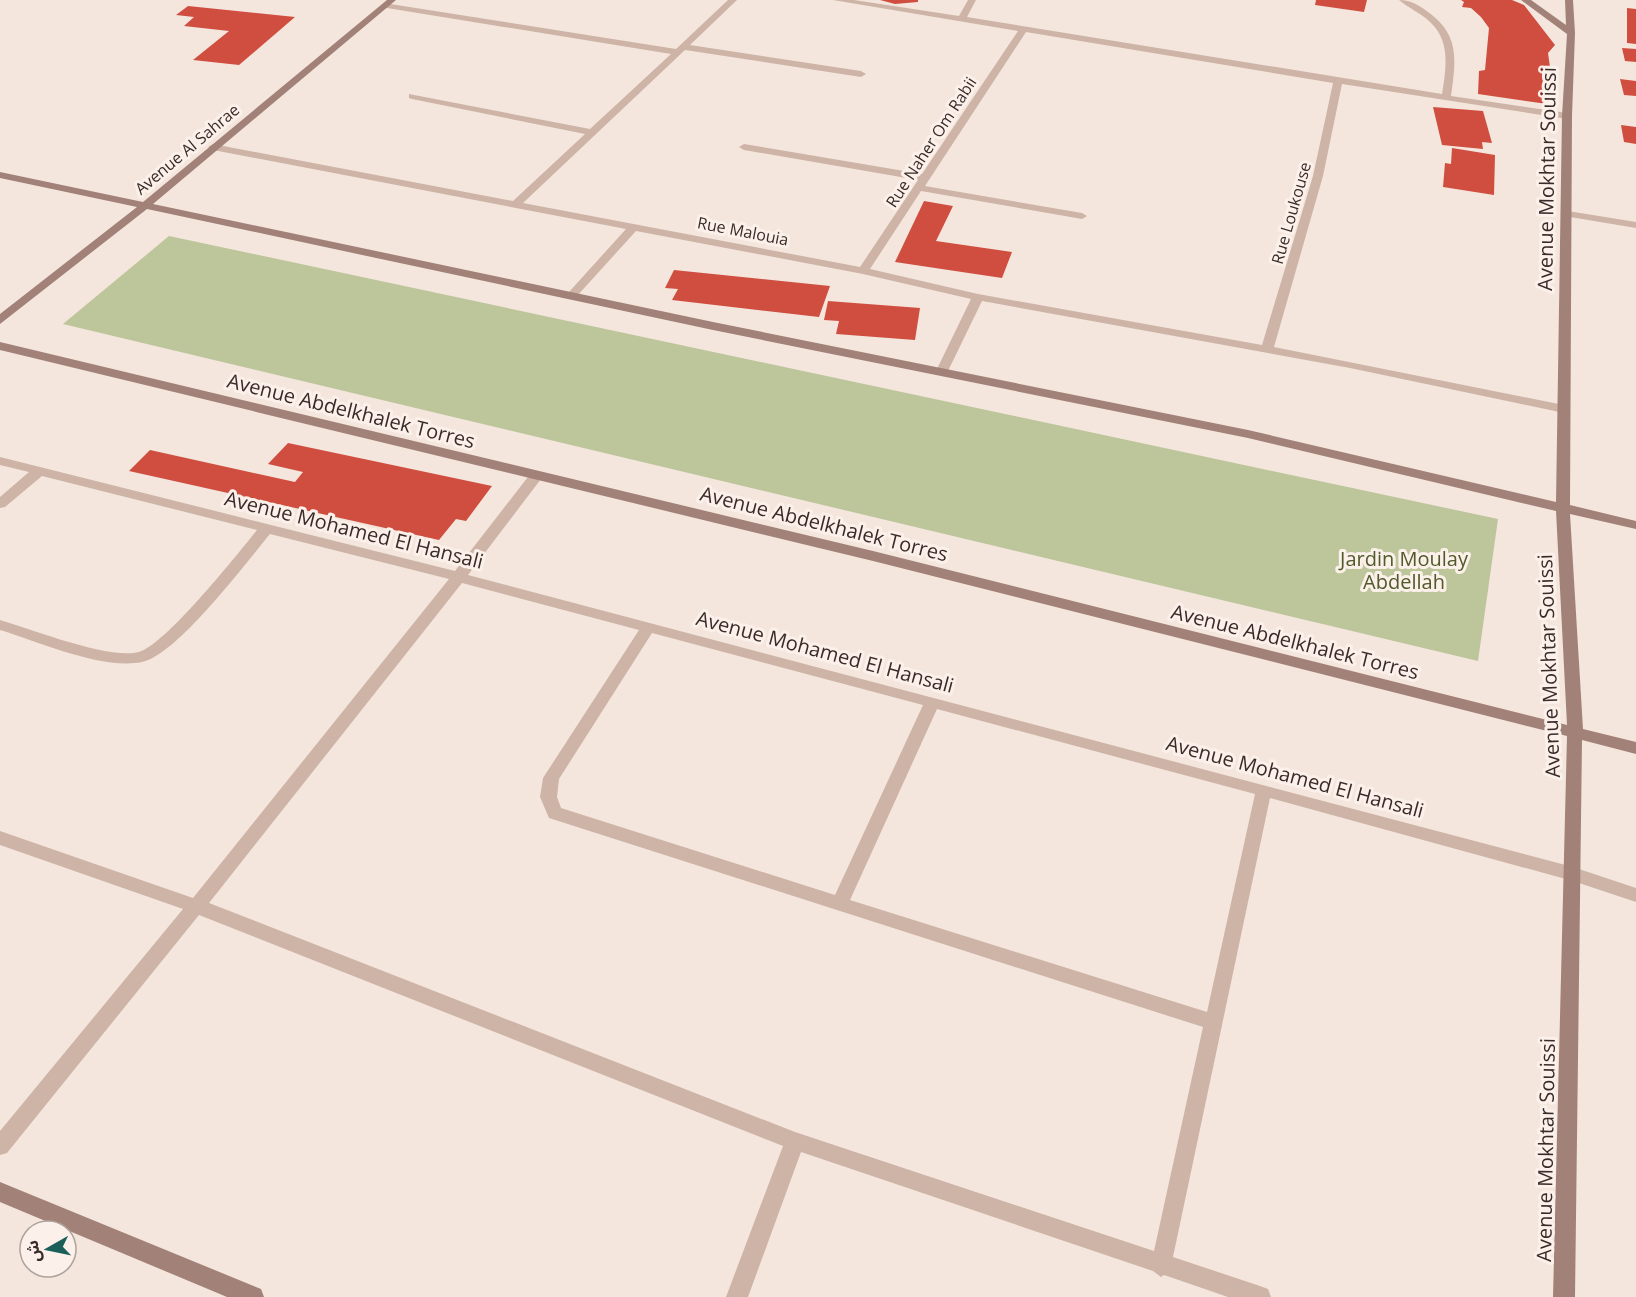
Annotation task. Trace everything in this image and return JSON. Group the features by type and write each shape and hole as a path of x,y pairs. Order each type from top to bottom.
{"street":[{"path":"516,204 733,0"},
{"path":"837,0 1024,28 1338,83 1567,116"},
{"path":"962,19 972,0"},
{"path":"1403,0 1435,21 1446,36 1452,55 1446,99"},
{"path":"1525,0 1572,33"},
{"name":"Avenue Mokhtar Souissi","path":"1564,1297 1575,732 1563,510 1568,214 1567,116 1572,33 1569,0"},
{"path":"390,2 681,49 861,74"},
{"name":"Avenue Al Sahrae","path":"0,320 146,205 390,2"},
{"name":"Rue Naher Om Rabii","path":"863,271 1024,28"},
{"name":"Rue Loukouse","path":"1267,349 1318,176 1338,83"},
{"path":"412,96 592,132"},
{"name":"Rue Malouia","path":"213,147 635,226 863,271 978,297 1267,349 1564,409"},
{"path":"744,147 926,178"},
{"path":"0,175 573,294 713,326 1248,434 1563,510 1636,525"},
{"path":"919,188 1082,216"},
{"path":"1568,214 1636,225"},
{"path":"573,294 635,226"},
{"path":"942,371 978,297"},
{"name":"Avenue Abdelkhalek Torres","path":"0,346 896,561 1636,748"},
{"name":"Avenue Mohamed El Hansali","path":"0,461 648,627 1264,790 1573,874 1636,895"},
{"path":"0,504 39,471"},
{"path":"0,1146 459,578 536,476"},
{"path":"0,625 116,658 142,657 165,643 266,530"},
{"path":"648,627 552,778 547,793 549,805 555,813 567,819 1215,1023"},
{"path":"838,905 932,702"},
{"path":"1161,1266 1264,790"},
{"path":"0,838 196,906 795,1141 1161,1266 1260,1297"},
{"path":"737,1297 795,1141"},
{"path":"0,1192 254,1297"}],"green space":[{"name":"Jardin Moulay Abdellah","path":"169,236 1498,519 1478,661 63,324"}],"building":[{"path":"880,0 918,0 918,2 895,4"},
{"path":"1316,0 1367,0 1364,12 1315,5"},
{"path":"1461,0 1512,0 1524,5 1555,45 1548,53 1551,74 1542,73 1547,104 1478,94 1479,71 1485,70 1489,28 1471,8 1462,7 1464,2"},
{"path":"188,6 295,17 239,65 193,60 229,31 184,26 194,17 176,15"},
{"path":"1627,8 1636,9 1636,44 1627,43"},
{"path":"1622,48 1636,49 1636,62 1625,61"},
{"path":"1620,79 1636,81 1636,96 1624,95"},
{"path":"1433,107 1483,111 1492,143 1482,142 1483,149 1442,145"},
{"path":"1621,125 1636,127 1636,144 1624,142"},
{"path":"1452,148 1495,155 1494,195 1443,187 1445,163 1451,164"},
{"path":"924,201 953,206 936,241 1012,252 1002,278 895,262"},
{"path":"674,270 830,286 819,317 672,300 678,289 665,288"},
{"path":"828,301 920,308 915,340 836,334 839,321 824,320"},
{"path":"288,443 492,486 466,521 456,519 439,540 129,471 150,450 295,482 303,472 268,464"}]}
